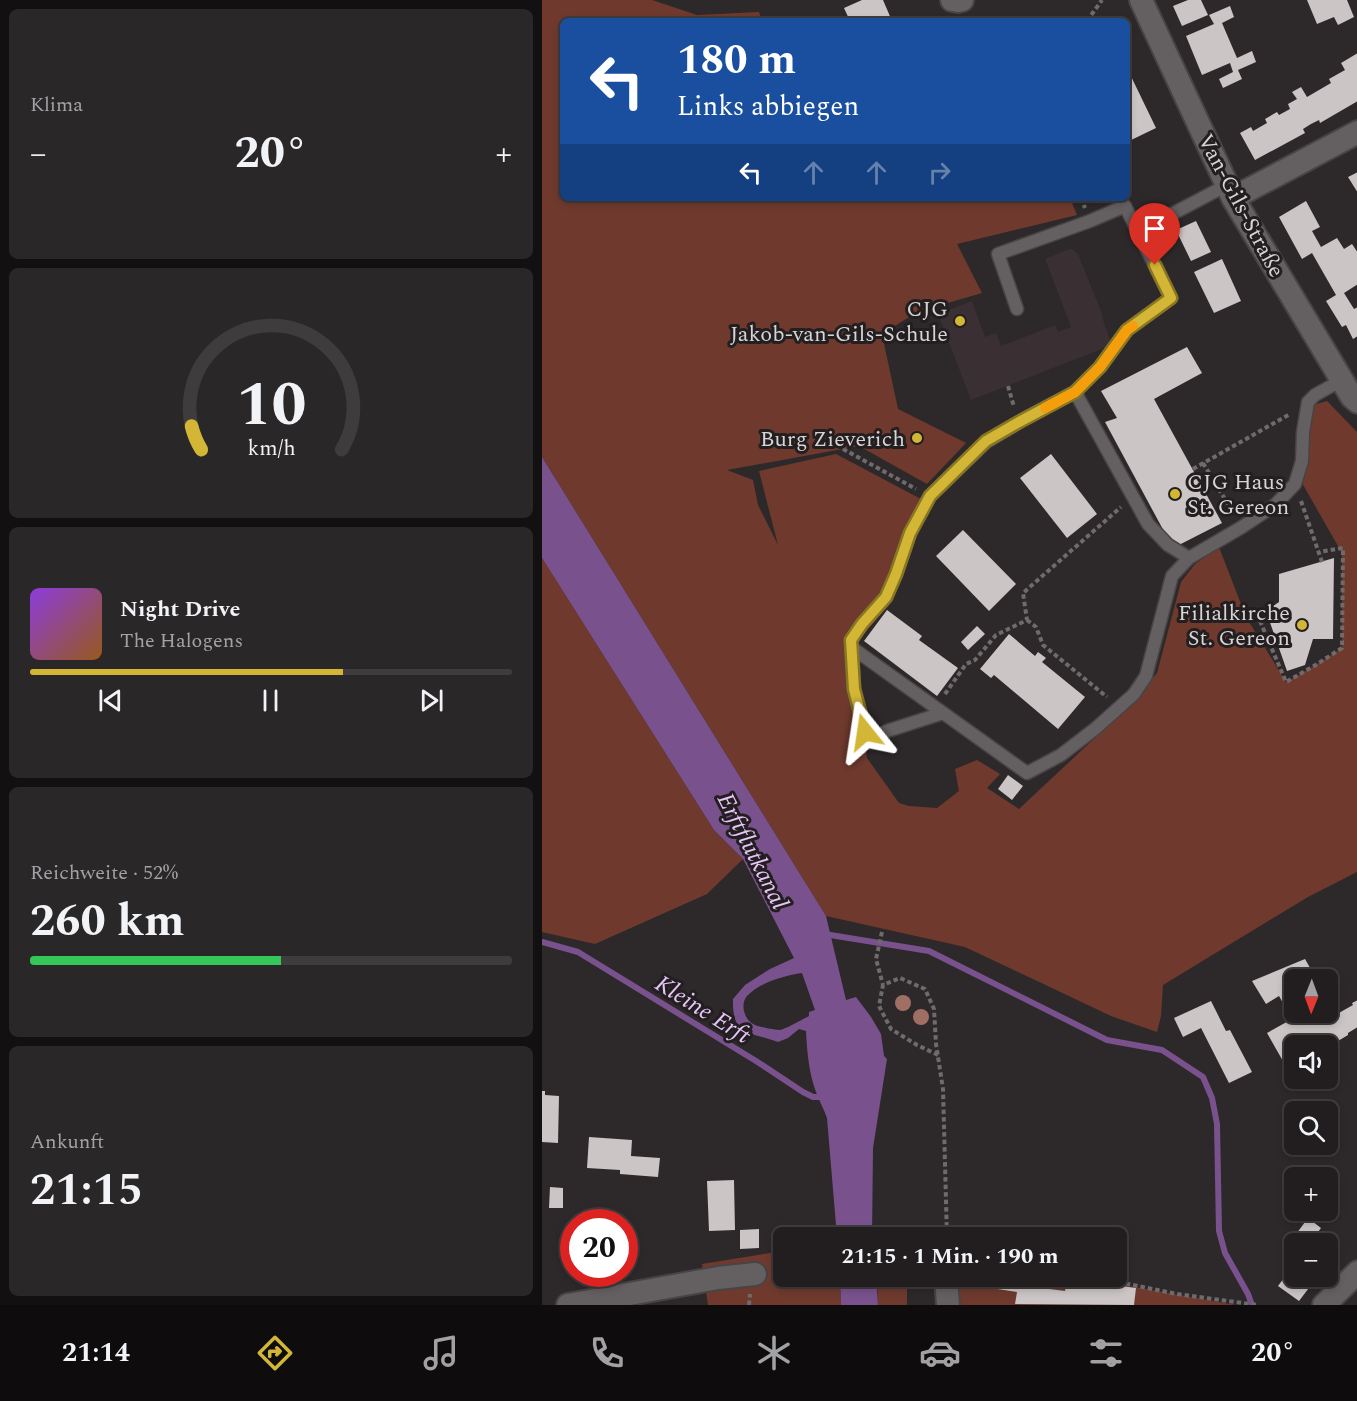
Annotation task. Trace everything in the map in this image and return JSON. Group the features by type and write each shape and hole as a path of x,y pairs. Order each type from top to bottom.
{"street":[{"path":"952,0 958,2 962,0"},
{"name":"Van-Gils-Straße","path":"1141,0 1230,191 1352,393"},
{"path":"1230,191 1358,132"},
{"path":"1324,1305 1358,1272"},
{"path":"570,1305 718,1278 755,1274"},
{"path":"947,1287 948,1305"}],"lane":[{"path":"1138,232 1230,191"},
{"path":"939,710 868,740 854,689 851,647 851,640 862,624 886,597 910,533 930,496 986,441 1075,392 1100,367 1127,330 1171,298 1125,206 998,254 1017,309"},
{"path":"1075,392 1148,524 1168,545 1188,558"},
{"path":"851,647 1027,774 1061,754 1096,728 1134,694 1146,676 1172,576 1188,558 1275,505 1295,484 1302,461 1303,432 1308,402 1315,395 1352,393"}],"path":[{"path":"1089,18 1102,0"},
{"path":"1008,386 1019,422"},
{"path":"1193,469 1308,402"},
{"path":"843,449 930,496"},
{"path":"1203,463 1242,527"},
{"path":"1295,484 1322,562"},
{"path":"1120,707 1043,645 1036,627 1027,620 1023,593 1132,496"},
{"path":"1257,614 1286,682 1342,648 1343,548 1319,552"},
{"path":"939,710 966,664 975,660 996,635 1027,620"},
{"path":"882,932 876,959 883,985 879,1006 890,1029 938,1055"},
{"path":"883,985 900,978 925,989 934,1010 935,1044 943,1089 947,1227"},
{"path":"1127,1284 1177,1294 1257,1305"}],"shaded area":[{"path":"542,0 652,0 697,15 759,12 761,18 560,18 560,201 1071,201 1077,215 957,244 982,293 917,312 882,334 898,409 966,443 927,484 859,446 727,470 753,480 758,505 778,545 759,471 836,454 921,499 881,593 850,633 848,639 867,758 899,803 937,808 959,791 955,769 977,760 1000,774 987,788 1019,809 1130,705 1157,673 1181,582 1195,564 1219,547 1246,617 1286,682 1342,648 1342,553 1302,483 1313,405 1327,401 1357,432 1357,872 1308,897 1163,985 1161,1016 1157,1032 1111,1016 965,947 826,916 542,457"},
{"name":"CJG Jakob-van-Gils-Schule","path":"1069,249 1078,254 1112,345 971,400 938,314 972,301 985,337 996,333 1001,346 1055,325 1058,332 1071,327 1045,259"},
{"path":"542,558 714,830 743,859 707,894 595,944 542,932"},
{"path":"773,1253 773,1287 840,1287 841,1305 708,1305 702,1264"},
{"path":"1127,1286 1236,1305 953,1305 952,1287"},
{"path":"877,1287 907,1287 907,1305 878,1305"}],"water":[{"name":"Erftflutkanal","path":"542,457 826,916 846,1000 856,997 881,1034 884,1056 887,1059 873,1148 872,1227 836,1227 827,1118 812,1077 806,1031 799,1029 788,1038 778,1042 744,1031 736,1020 733,999 745,985 770,969 794,958 743,859 714,830 542,558","holes":["802,973 815,1010 809,1012 809,1016 778,1030 750,1022 744,1011 744,1003 747,996 766,983"]},
{"path":"840,1287 877,1287 878,1305 841,1305"}],"building":[{"path":"862,0 883,0 891,18 849,18 844,8"},
{"path":"1188,0 1201,0 1208,15 1182,26 1173,6"},
{"path":"1307,0 1347,0 1354,17 1338,25 1334,17 1317,24"},
{"path":"1230,6 1234,17 1222,23 1237,58 1252,51 1256,62 1238,70 1242,79 1223,88 1219,79 1233,72 1230,63 1202,75 1186,36 1214,24 1209,15"},
{"path":"1358,53 1358,101 1320,123 1319,120 1311,124 1303,129 1305,133 1255,160 1240,133 1251,127 1253,131 1267,123 1265,119 1277,112 1279,115 1290,109 1288,104 1297,99 1292,92 1301,87 1307,97 1331,83 1329,79 1345,70 1341,63"},
{"path":"1130,74 1156,128 1130,141"},
{"path":"1358,172 1358,193 1348,177"},
{"path":"1306,201 1320,227 1312,231 1321,247 1337,238 1344,249 1352,244 1358,253 1358,284 1344,293 1354,309 1358,307 1358,336 1353,339 1346,325 1342,327 1326,301 1336,295 1312,253 1302,259 1279,217"},
{"path":"1196,221 1211,252 1191,261 1176,230"},
{"path":"1222,259 1241,301 1214,313 1194,272"},
{"name":"CJG Haus St. Gereon","path":"1187,347 1202,373 1154,399 1222,523 1173,548 1105,422 1117,418 1101,391"},
{"path":"1051,454 1097,514 1067,538 1020,478"},
{"path":"963,530 1016,584 989,611 936,556"},
{"name":"Filialkirche St. Gereon","path":"1334,558 1333,639 1313,639 1305,665 1287,671 1266,611 1279,602 1279,574"},
{"path":"887,610 922,636 919,640 958,668 937,696 864,641"},
{"path":"977,626 985,634 968,650 961,642"},
{"path":"1009,634 1035,656 1038,652 1046,658 1042,662 1085,697 1058,729 994,675 991,678 980,669"},
{"path":"1008,775 1023,786 1012,800 998,789"},
{"path":"1305,959 1311,969 1284,969 1284,1005 1279,996 1266,1004 1252,981"},
{"path":"1358,1000 1358,1027 1338,1041 1338,1035 1284,1035 1284,1063 1267,1033 1285,1023 1338,1023 1338,1013"},
{"path":"1211,1001 1226,1031 1230,1030 1252,1072 1229,1083 1201,1028 1183,1037 1174,1018"},
{"path":"542,1091 545,1091 545,1095 559,1096 558,1143 542,1142"},
{"path":"589,1137 632,1140 631,1156 660,1158 658,1177 620,1174 620,1170 587,1168"},
{"path":"734,1180 735,1230 709,1231 707,1181"},
{"path":"550,1187 563,1188 563,1208 549,1208"},
{"path":"1306,1221 1312,1221 1321,1228 1317,1233 1297,1233"},
{"path":"759,1229 759,1248 740,1249 740,1230"},
{"path":"1284,1278 1284,1287 1310,1287 1299,1301 1278,1286"},
{"path":"1034,1287 1065,1291 1066,1287 1136,1288 1134,1305 1015,1304 1017,1292 991,1288"}],"waterway":[{"path":"824,934 929,951 1107,1040 1162,1050 1203,1077 1212,1098 1217,1124 1219,1231 1225,1253 1252,1305"},
{"name":"Kleine Erft","path":"542,942 578,952 803,1092 813,1097 826,1097"}],"slow traffic":[{"path":"1045,408 1075,392 1100,367 1127,330 1133,326"}],"place":[{"name":"CJG Jakob-van-Gils-Schule","path":"960,321"},
{"name":"Burg Zieverich","path":"917,438"},
{"name":"CJG Haus St. Gereon","path":"1175,494"},
{"name":"Filialkirche St. Gereon","path":"1302,625"}],"route":[{"path":"865,732 854,689 851,640 886,597 910,533 930,496 986,441 1075,392 1100,367 1127,330 1171,298 1155,265"}]}
